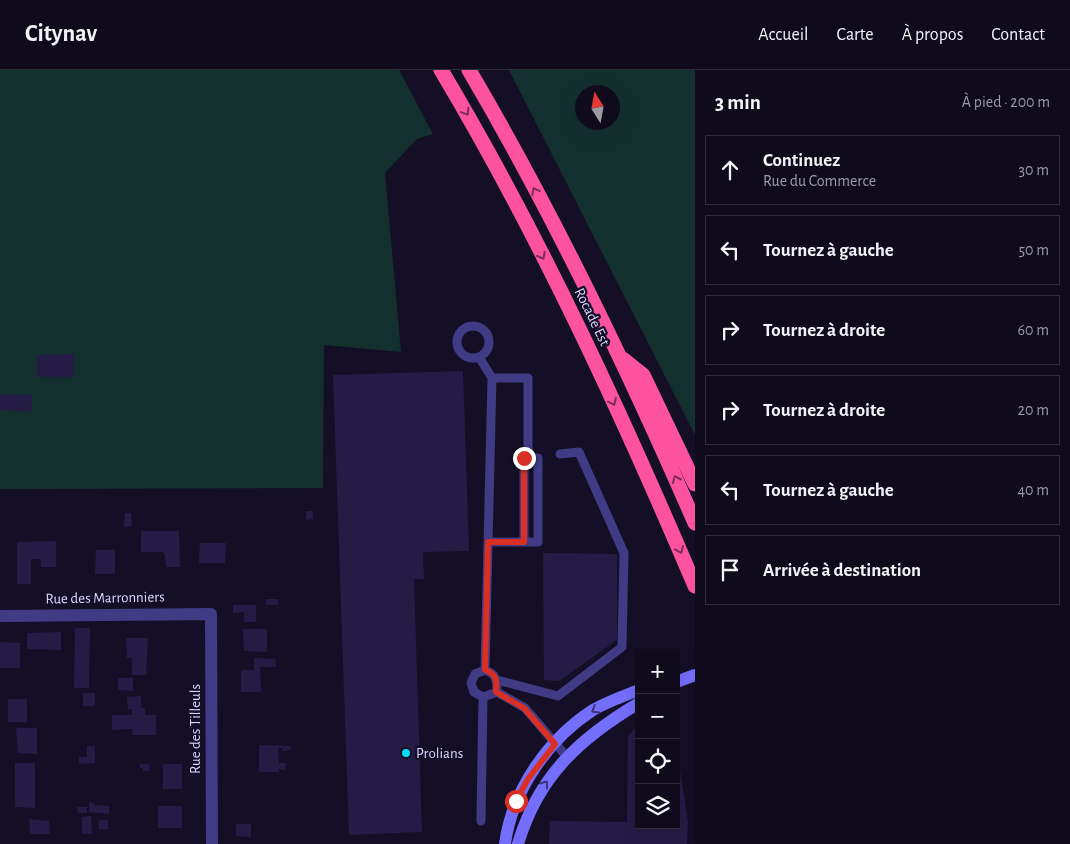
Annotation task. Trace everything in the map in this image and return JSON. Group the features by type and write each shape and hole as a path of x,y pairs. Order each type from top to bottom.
{"highway":[{"name":"Rocade Est","path":"441,70 470,118 563,297 666,517 695,586"},
{"name":"Rocade Est","path":"470,70 620,356 695,523"},
{"path":"620,356 643,375 695,484"}],"street":[{"name":"Rue des Marronniers","path":"0,616 211,614"},
{"name":"Rue des Tilleuls","path":"211,614 212,844"},
{"path":"680,681 695,675"},
{"path":"504,844 508,823 516,801 528,779 555,744 593,710 635,692"},
{"path":"518,844 541,790 567,756 589,736 635,706"}],"lane":[{"path":"479,357 492,378 485,670"},
{"path":"492,378 528,378 528,458"},
{"path":"497,680 558,696 622,647 624,552 579,452 560,454"},
{"path":"488,542 524,542 538,542 538,458 524,458 524,542"},
{"path":"485,670 494,675 497,680 496,692"},
{"path":"483,697 474,692 471,682 475,674 485,670"},
{"path":"483,697 496,692"},
{"path":"496,692 524,708 567,756"},
{"path":"481,821 483,697"}],"green space":[{"path":"0,70 399,70 433,134 417,139 385,173 401,352 324,345 323,488 0,489"},
{"path":"509,70 695,70 695,435"}],"building":[{"path":"74,354 74,377 37,377 37,355"},
{"path":"463,371 469,551 423,552 424,579 414,579 422,832 349,835 333,375"},
{"path":"0,394 32,395 31,412 0,410"},
{"path":"306,511 313,511 313,519 306,520"},
{"path":"125,513 131,513 132,526 124,527"},
{"path":"141,531 179,531 180,567 166,567 163,552 141,552"},
{"path":"56,541 56,567 41,567 41,559 31,559 31,584 17,584 17,542"},
{"path":"200,543 226,543 225,563 199,563"},
{"path":"96,550 115,550 115,574 95,574"},
{"path":"543,553 617,554 617,640 559,681 544,680"},
{"path":"266,599 278,599 278,605 266,605"},
{"path":"233,605 256,605 256,622 244,622 244,612 233,613"},
{"path":"75,628 90,628 89,688 74,688"},
{"path":"243,629 267,629 267,652 244,651"},
{"path":"61,632 61,650 27,649 27,633"},
{"path":"126,638 148,638 146,675 132,675 132,658 127,658"},
{"path":"0,642 20,643 20,668 0,668"},
{"path":"254,658 275,659 276,667 260,667 261,692 241,692 241,670 254,670"},
{"path":"118,678 133,678 133,691 118,690"},
{"path":"83,693 95,693 95,706 83,706"},
{"path":"141,696 141,708 145,708 145,715 156,715 156,735 133,735 132,729 112,730 112,715 132,715 132,709 128,709 127,697"},
{"path":"8,699 27,699 27,722 8,722"},
{"path":"635,727 635,829 680,829 680,770 688,822 687,844 549,844 550,821 627,822 628,736"},
{"path":"16,728 37,728 37,754 18,753"},
{"path":"259,745 291,746 291,750 282,751 282,748 278,748 279,763 286,763 285,770 279,769 279,772 259,772"},
{"path":"87,746 95,746 95,763 79,764 79,757 87,757"},
{"path":"15,763 35,763 35,808 15,807"},
{"path":"139,764 149,764 149,771 143,771"},
{"path":"163,764 182,764 182,789 163,789"},
{"path":"89,802 94,803 94,805 109,806 109,814 89,812"},
{"path":"158,806 182,806 182,828 158,828"},
{"path":"77,807 87,807 87,813 78,813"},
{"path":"91,816 92,834 82,834 82,817"},
{"path":"29,819 49,821 50,834 30,834"},
{"path":"99,820 108,820 108,829 99,829"},
{"path":"236,824 251,824 251,837 236,836"}],"place":[{"name":"Prolians","path":"406,753"}],"route":[{"path":"516,801 528,779 555,744 524,708 496,692 497,680 494,675 485,670 488,542 524,542 524,458"}]}
